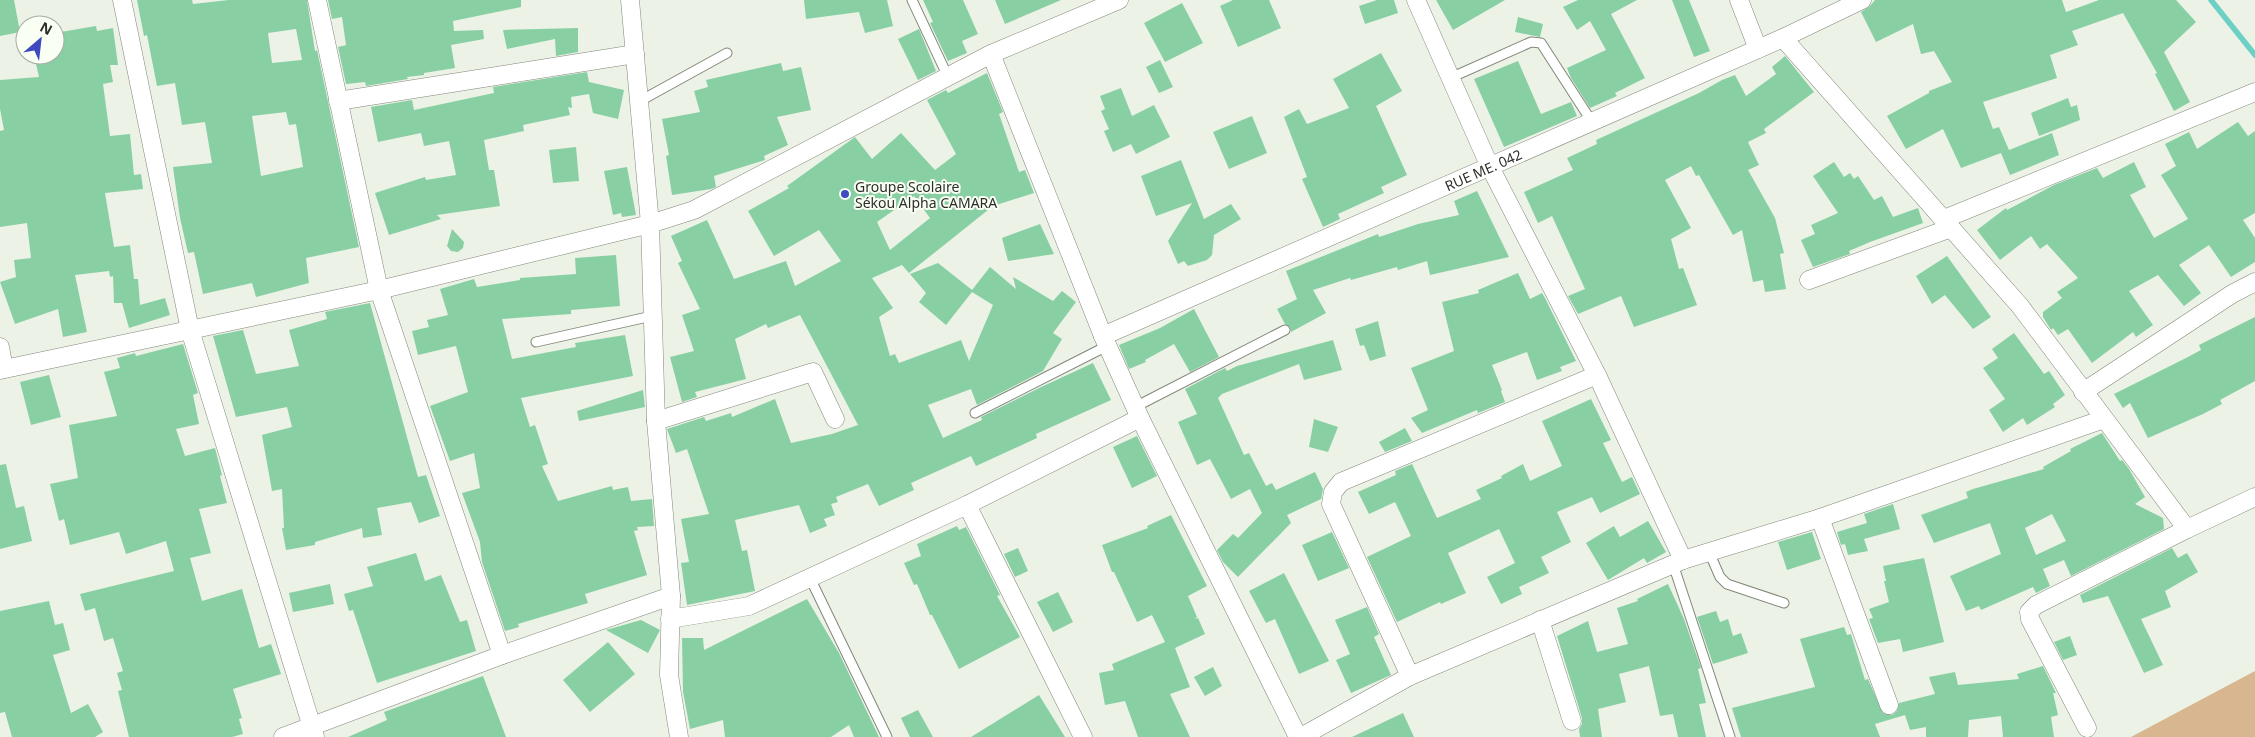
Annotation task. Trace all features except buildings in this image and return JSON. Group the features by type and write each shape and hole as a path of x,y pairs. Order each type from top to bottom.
{"street":[{"path":"122,0 190,330 313,732"},
{"path":"317,0 379,290 502,655"},
{"path":"630,0 650,224 656,421 671,596 669,675 679,737"},
{"path":"0,347 2,370 379,290 650,224 694,210 991,54 1119,0"},
{"path":"1416,0 1490,167 1596,375 1678,562"},
{"path":"1739,0 1758,48"},
{"name":"RUE ME. 042","path":"1105,341 1490,167 1783,38 1862,0"},
{"path":"1783,38 2020,306 2186,529"},
{"path":"338,101 635,54"},
{"path":"991,54 1105,341 1138,413 1299,737 1410,676 1678,562 1820,518 2104,419"},
{"path":"1810,280 1948,224 2255,92"},
{"path":"2083,392 2232,294 2255,282"},
{"path":"656,421 813,372 836,418"},
{"path":"1410,676 1331,504 1333,492 1341,482 1596,375"},
{"path":"670,619 749,606 967,505 1138,413"},
{"path":"2087,728 2030,620 2029,612 2036,605 2186,529 2255,497"},
{"path":"967,505 1083,737"},
{"path":"1820,518 1889,705"},
{"path":"283,737 313,732 502,655 671,596"},
{"path":"1540,620 1572,721"}],"lane":[{"path":"914,1 948,76"},
{"path":"1450,78 1531,42 1541,43 1592,122"},
{"path":"640,101 727,53"},
{"path":"536,342 652,316"},
{"path":"1138,413 1286,330"},
{"path":"975,413 1105,341"},
{"path":"1709,552 1720,577 1727,584 1784,603"},
{"path":"1678,562 1730,737"},
{"path":"810,578 887,737"}],"shaded area":[{"path":"2255,671 2255,737 2131,737"}],"waterway":[{"path":"2211,0 2255,55"}],"place":[{"name":"Groupe Scolaire Sékou Alpha CAMARA","path":"845,194"}]}
